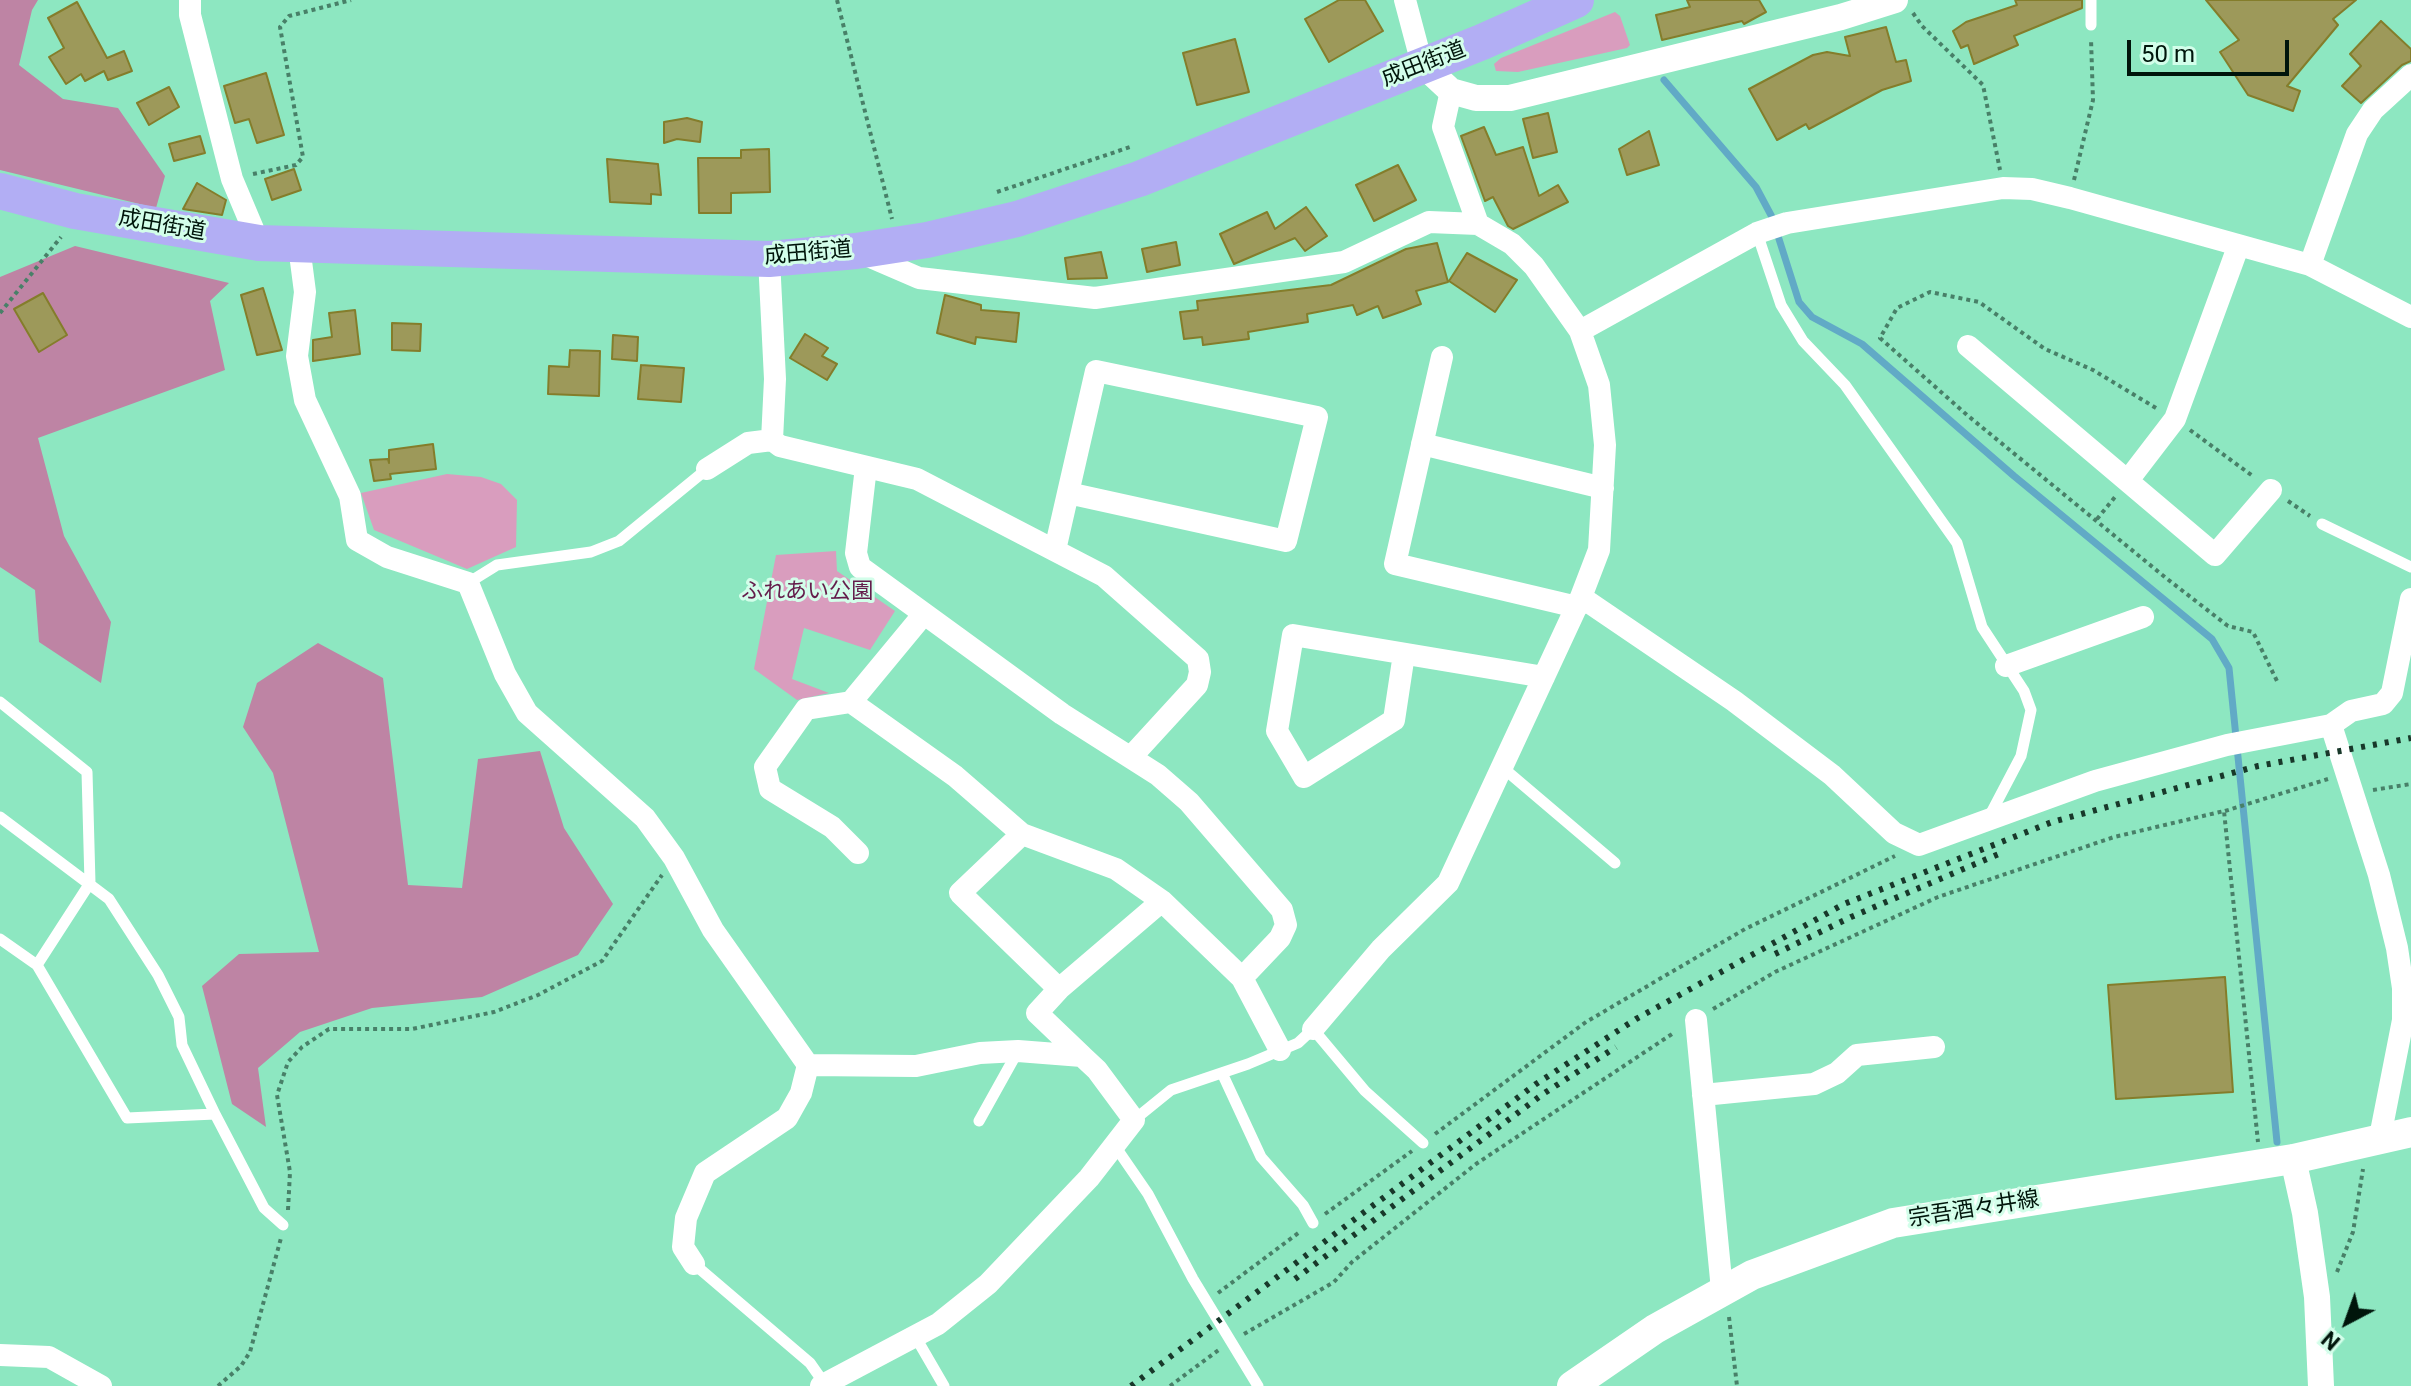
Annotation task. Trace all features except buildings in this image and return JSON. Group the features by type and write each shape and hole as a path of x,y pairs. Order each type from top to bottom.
{"highway":[{"name":"成田街道","path":"0,191 75,211 259,243 273,241 299,246 769,259 856,251 889,227 1017,219 1139,179 1482,42 1576,0"}],"main road":[{"name":"宗吾酒々井線","path":"1572,1386 1655,1329 1722,1290 1752,1275 1893,1223 2260,1162 2378,1151 2411,1132"}],"street":[{"path":"190,0 190,15 232,179 259,243"},
{"path":"1405,0 1422,64 1451,91 1476,98 1510,98 1841,17 1895,0"},
{"path":"2310,265 2357,134 2373,110 2411,75"},
{"path":"1451,91 1443,127 1478,224"},
{"path":"1580,331 1757,233 1787,223 2003,188 2032,189 2070,198 2310,265 2411,317"},
{"path":"856,251 919,278 1095,298 1344,262 1429,222 1478,224 1512,244 1534,266 1580,331 1599,385 1605,445 1599,550 1579,602 1448,883 1381,949 1313,1029"},
{"path":"299,246 305,292 297,356 305,400 350,496 357,540 387,557 468,583 505,674 527,713 645,818 674,858 713,930 808,1065 801,1093 787,1118 705,1173 686,1218 683,1247 694,1264"},
{"path":"2129,479 2175,419 2238,247"},
{"path":"769,259 775,379 772,440"},
{"path":"1968,346 2129,479 2215,555 2271,490"},
{"path":"1442,357 1395,564 1579,602 1734,701 1832,775 1894,833 1919,845 1988,817 2095,781 2227,745 2331,725 2351,711 2383,704 2392,693 2411,599"},
{"path":"1055,550 1068,493 1096,371 1317,417 1286,541 1068,493"},
{"path":"707,469 748,443 772,440 780,446 917,479 1104,576 1198,659 1200,672 1197,685 1131,757"},
{"path":"1422,444 1603,488"},
{"path":"866,467 856,553 860,567 1062,714 1131,757 1189,802 1282,910 1286,925 1280,938 1242,978"},
{"path":"858,853 832,827 770,789 765,767 806,709 851,702 923,615"},
{"path":"2006,666 2143,617"},
{"path":"1404,654 1394,720 1304,777 1277,731 1293,635 1544,677"},
{"path":"851,702 955,776 1022,834 1116,869 1162,901 1242,978 1280,1050"},
{"path":"2331,725 2379,875 2397,948 2403,988 2403,1020 2378,1151"},
{"path":"1022,834 960,893 1059,989"},
{"path":"823,1385 938,1324 988,1284 1089,1178 1134,1120 1097,1070 1037,1013 1059,989 1162,901"},
{"path":"1696,1020 1722,1290"},
{"path":"1703,1095 1814,1084 1837,1073 1857,1055 1934,1047"},
{"path":"808,1065 916,1066 980,1053 1018,1051 1082,1056"},
{"path":"2293,1159 2305,1213 2317,1297 2321,1386"},
{"path":"0,1355 49,1357 101,1386"}],"lane":[{"path":"2091,0 2091,25"},
{"path":"1757,233 1781,305 1803,341 1845,385 1957,543 1982,627 2024,691 2031,710 2021,756 1988,817"},
{"path":"468,583 497,565 591,552 619,541 707,469"},
{"path":"2322,524 2411,567"},
{"path":"0,702 87,772 90,883 37,965"},
{"path":"1502,767 1615,863"},
{"path":"0,817 69,872 90,883 109,899 158,975 179,1017 182,1045 264,1208 283,1225"},
{"path":"0,939 37,965 127,1118 215,1114"},
{"path":"1134,1120 1171,1090 1298,1043 1313,1029 1365,1091 1423,1143"},
{"path":"979,1121 1018,1051"},
{"path":"1222,1073 1261,1157 1303,1205 1313,1223"},
{"path":"1115,1146 1148,1194 1207,1301 1226,1329 1230,1342 1258,1386"},
{"path":"694,1264 810,1363 823,1385"},
{"path":"915,1336 944,1386"}],"path":[{"path":"232,179 296,165 303,157 280,27 289,16 351,0"},
{"path":"837,0 889,227"},
{"path":"1905,0 1922,26 1983,85 2003,188"},
{"path":"2070,198 2093,100 2091,25"},
{"path":"994,193 1133,146"},
{"path":"0,313 70,226"},
{"path":"2175,419 2322,524"},
{"path":"1170,1386 1230,1342 1334,1282 1352,1262 1476,1164 1653,1044 1775,972 1938,897 2114,837 2348,784 2411,784"},
{"path":"2224,811 2260,1162"},
{"path":"1207,1301 1586,1022 1745,929 1919,845"},
{"path":"218,1386 241,1366 250,1352 279,1256 290,1196 290,1172 277,1095 288,1062 302,1047 329,1029 412,1029 494,1012 581,974 602,961 674,858"},
{"path":"2317,1297 2339,1270 2353,1232 2364,1167 2378,1151"},
{"path":"1722,1290 1730,1321 1737,1386"}],"green space":[{"path":"1615,12 1620,16 1630,45 1627,48 1518,72 1496,71 1494,64 1501,58"},
{"path":"447,474 481,477 501,484 517,500 516,547 467,569 374,530 361,493"},
{"name":"ふれあい公園","path":"836,551 837,571 895,611 870,650 804,628 792,679 829,693 797,700 754,669 776,555"}],"shaded area":[{"path":"0,0 38,0 32,10 19,65 63,99 118,108 165,176 156,208 0,170"},
{"path":"75,246 229,283 210,301 225,370 38,438 64,536 111,622 101,683 39,642 35,590 0,567 0,277"},
{"path":"318,643 383,678 408,885 462,888 478,759 540,751 564,828 613,904 578,955 482,997 372,1008 300,1032 258,1068 266,1127 232,1104 202,986 239,954 319,952 273,773 243,727 257,683"}],"waterway":[{"path":"1664,80 1756,187 1772,217 1799,302 1812,317 1862,344 2014,476 2212,639 2229,668 2277,1142"}],"railway":[{"path":"1131,1386 1536,1084 1636,1019 1844,904 2052,822 2258,766 2411,738"},
{"path":"1775,954 1851,917 2001,853"},
{"path":"1295,1279 1543,1094 1616,1047"}]}
